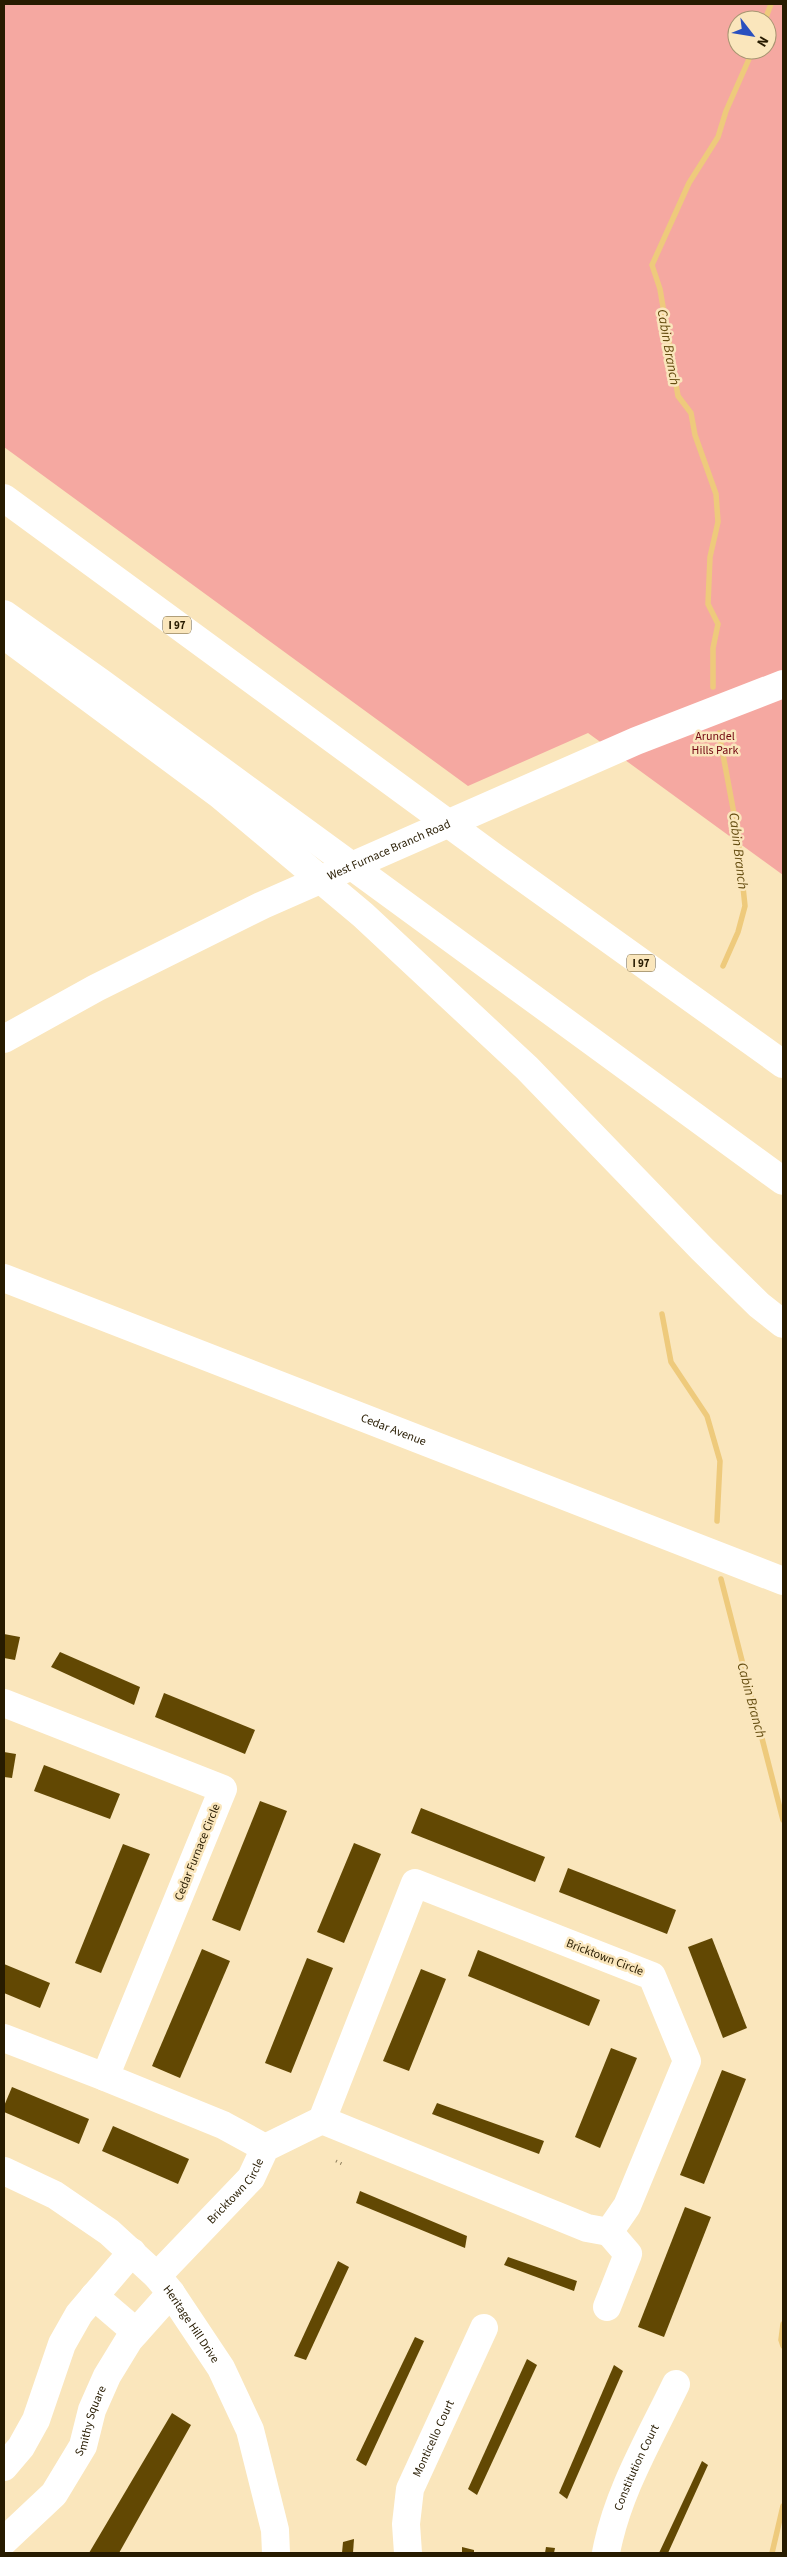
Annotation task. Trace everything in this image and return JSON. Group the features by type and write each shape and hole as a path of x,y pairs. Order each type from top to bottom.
{"main road":[{"name":"I 97","path":"4,498 494,857 731,1027"},
{"path":"4,614 303,829 783,1181"},
{"path":"4,634 220,795 276,840 363,915 528,1068 702,1249 759,1305 783,1324"},
{"name":"West Furnace Branch Road","path":"4,1039 96,988 263,905 636,741 783,684"},
{"path":"731,1027 783,1064"},
{"path":"731,1027 783,1068"},
{"name":"Cedar Avenue","path":"4,1278 783,1581"},
{"name":"Cedar Furnace Circle","path":"4,1703 223,1789 105,2077"},
{"name":"Bricktown Circle","path":"164,2284 251,2178 265,2148 322,2120 415,1883 652,1976 687,2061 627,2206 608,2232"},
{"path":"4,2038 223,2126 265,2148"},
{"path":"322,2120 587,2228 608,2232 628,2254 608,2307"},
{"name":"Heritage Hill Drive","path":"4,2171 55,2195 109,2232 164,2284 221,2368 250,2430 275,2530 276,2553"},
{"path":"4,2467 21,2447 36,2420 62,2344 79,2314 132,2252"},
{"name":"Smithy Square","path":"4,2541 54,2494 83,2446 92,2410 107,2376 164,2284"},
{"path":"94,2296 136,2332"},
{"name":"Monticello Court","path":"408,2553 406,2524 410,2489 484,2328"},
{"name":"Constitution Court","path":"606,2553 611,2527 622,2498 676,2384"}],"path":[{"path":"336,2161 342,2164"}],"green space":[{"name":"Arundel Hills Park","path":"4,4 783,4 783,875 588,733 468,786 4,447"}],"building":[{"path":"4,1634 20,1637 15,1660 4,1658"},
{"path":"60,1652 140,1687 134,1705 51,1667"},
{"path":"164,1693 255,1730 245,1754 155,1717"},
{"path":"4,1752 16,1754 12,1778 4,1777"},
{"path":"44,1765 120,1794 110,1819 34,1791"},
{"path":"260,1801 287,1811 240,1931 212,1920"},
{"path":"421,1808 545,1857 535,1882 411,1833"},
{"path":"354,1843 381,1854 344,1943 317,1932"},
{"path":"123,1844 150,1854 101,1973 75,1963"},
{"path":"568,1868 676,1910 667,1934 559,1892"},
{"path":"712,1938 747,2028 723,2038 688,1947"},
{"path":"202,1949 230,1961 180,2078 152,2066"},
{"path":"478,1950 600,2000 589,2026 468,1976"},
{"path":"307,1958 333,1968 291,2073 265,2063"},
{"path":"4,1964 50,1983 40,2008 4,1993"},
{"path":"421,1969 446,1979 409,2071 383,2061"},
{"path":"611,2048 637,2058 600,2148 575,2137"},
{"path":"722,2070 746,2079 704,2184 680,2175"},
{"path":"12,2087 89,2119 79,2144 4,2112 4,2106"},
{"path":"437,2103 544,2141 539,2154 432,2114"},
{"path":"113,2126 189,2159 178,2184 102,2151"},
{"path":"360,2191 467,2236 465,2248 356,2203"},
{"path":"685,2207 711,2217 664,2337 638,2327"},
{"path":"508,2257 577,2281 574,2291 504,2265"},
{"path":"338,2261 349,2267 306,2360 294,2356"},
{"path":"415,2337 424,2341 366,2466 356,2460"},
{"path":"527,2359 537,2365 477,2495 468,2489"},
{"path":"614,2365 623,2371 567,2499 559,2493"},
{"path":"172,2413 191,2425 119,2553 89,2553"},
{"path":"702,2461 708,2465 668,2553 659,2553"},
{"path":"354,2539 353,2553 342,2553 343,2542"},
{"path":"462,2547 474,2550 474,2553 462,2553"},
{"path":"546,2547 555,2548 554,2553 545,2553"}],"waterway":[{"name":"Cabin Branch","path":"769,10 771,4"},
{"name":"Cabin Branch","path":"713,687 713,648 718,624 708,604 710,557 718,522 716,494 695,435 691,413 678,396 660,289 652,265 689,183 718,137 726,111 749,60"},
{"name":"Cabin Branch","path":"719,733 737,830 745,906 738,932 723,966"},
{"name":"Cabin Branch","path":"662,1314 671,1362 707,1416 720,1461 717,1521"},
{"name":"Cabin Branch","path":"721,1579 783,1820"},
{"name":"Cabin Branch","path":"783,2324 781,2340 783,2346"},
{"name":"Cabin Branch","path":"772,2553 783,2506"}]}
